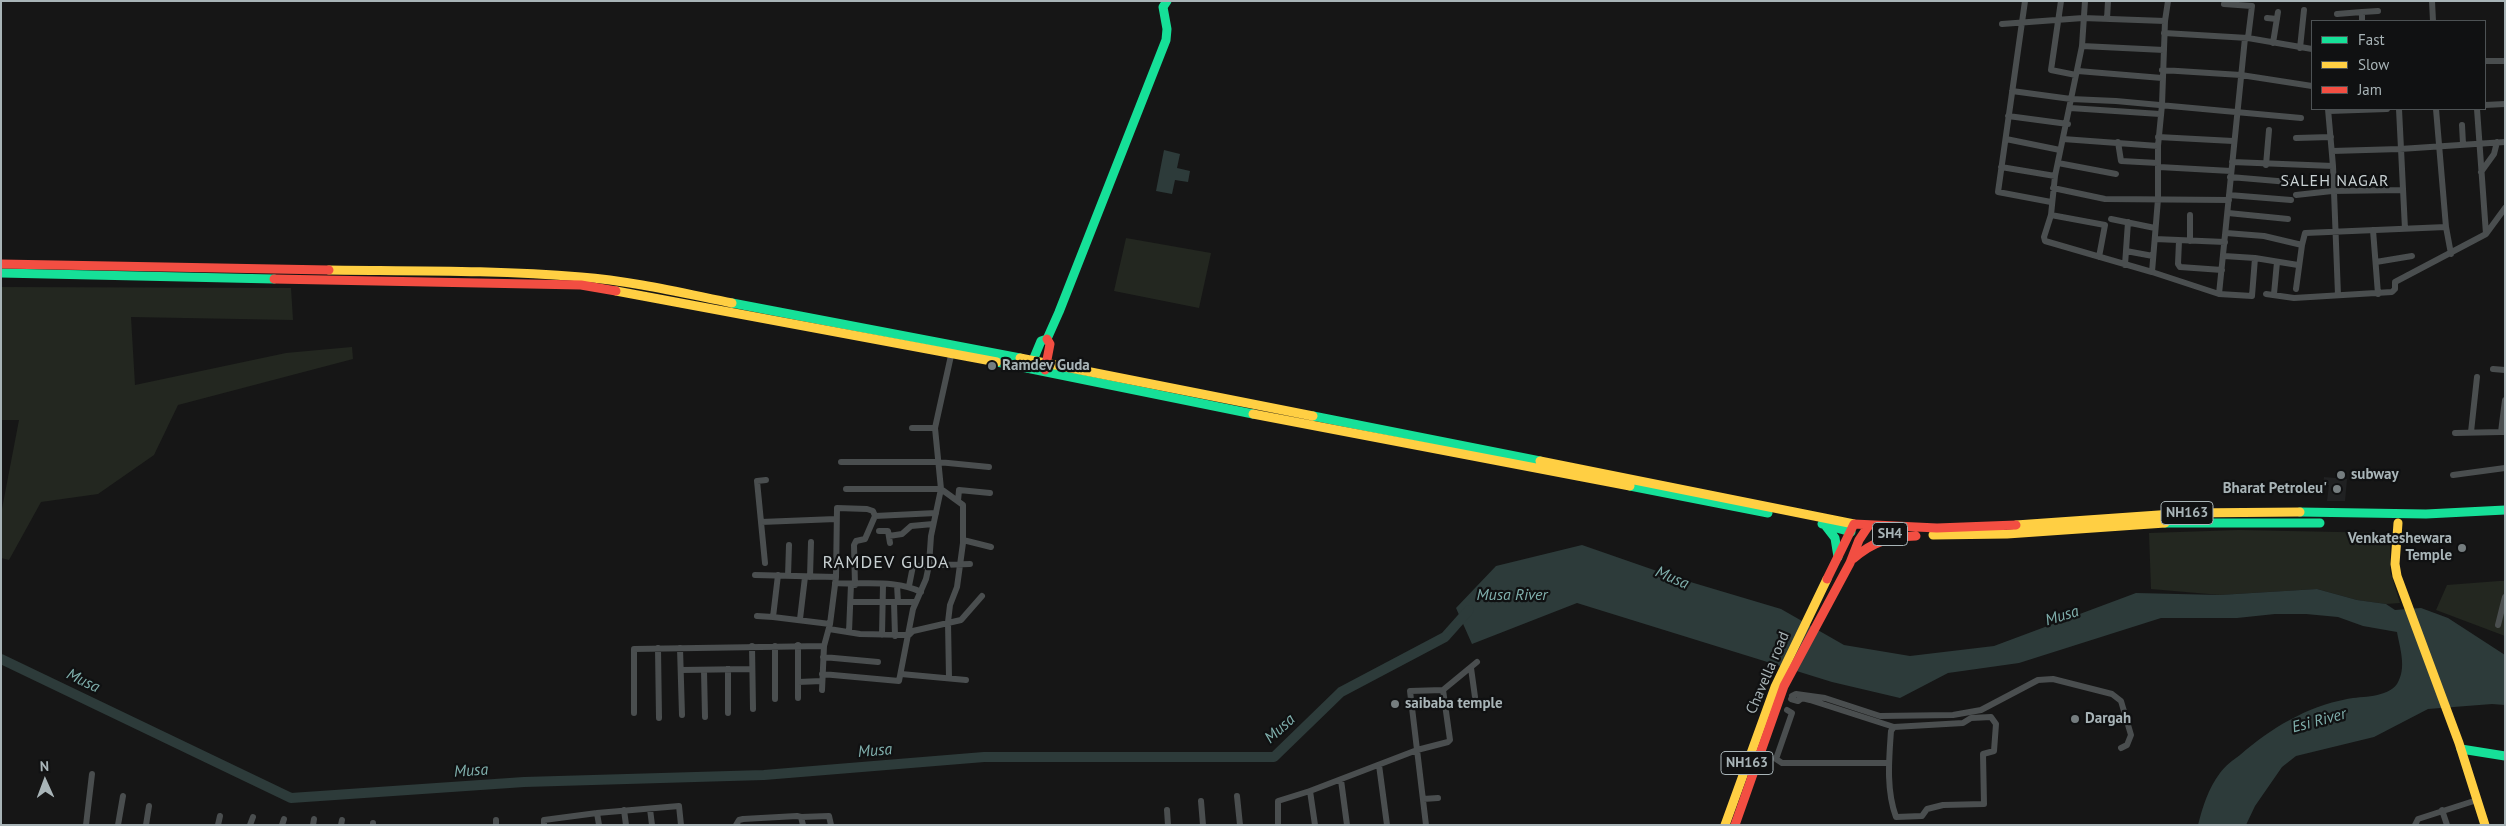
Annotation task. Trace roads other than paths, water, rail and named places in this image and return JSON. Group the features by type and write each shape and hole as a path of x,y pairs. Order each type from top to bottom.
{"main road":[{"path":"1031,364 1042,342 1047,339 1166,40 1168,30 1163,7 1168,1"},
{"path":"1,264 318,269 582,277 623,282 1851,531"},
{"path":"1,273 582,285 952,348"},
{"path":"1045,368 1050,344 1047,339"},
{"path":"1045,368 1825,525 1835,538 1838,557"},
{"name":"NH163","path":"1851,531 1870,525 1929,528 2216,512 2398,516 2505,510"},
{"path":"2350,523 2398,523 2505,518"},
{"name":"NH163","path":"1850,562 1872,542 1900,536 2010,534 2129,525 2218,522 2330,523"},
{"path":"2398,523 2395,564 2406,602 2460,746 2485,825"},
{"name":"SH4","path":"1825,525 1851,531 1861,537 1928,535"},
{"name":"NH163","path":"1861,537 1870,525"},
{"name":"Chavella road","path":"1725,825 1820,590 1851,531"},
{"name":"Chavella road","path":"1735,825 1774,702 1850,562 1861,537"},
{"path":"2460,746 2504,758"}],"street":[{"path":"2025,1 1998,192 2052,202"},
{"path":"2061,1 2051,70 2162,78"},
{"path":"2085,1 2082,46 2068,124 2055,176 2051,215 2044,237 2045,241 2152,272 2219,294 2252,296 2255,258"},
{"path":"2107,20 2108,1"},
{"path":"2152,272 2158,198 2158,137 2162,105 2164,33 2168,1"},
{"path":"2432,1 2433,20"},
{"path":"2219,294 2236,113 2252,6 2224,4"},
{"path":"2300,48 2304,10"},
{"path":"2337,14 2378,11"},
{"path":"2273,43 2278,12"},
{"path":"2362,12 2362,20"},
{"path":"2002,24 2057,22 2084,18 2165,21"},
{"path":"2267,18 2277,19"},
{"path":"2164,33 2247,38 2311,49"},
{"path":"2082,46 2164,50"},
{"path":"2486,61 2505,61"},
{"path":"2162,70 2241,75 2311,86"},
{"path":"2012,91 2071,99 2162,105 2301,118"},
{"path":"2486,104 2505,104"},
{"path":"2070,108 2160,114"},
{"path":"2328,110 2333,166 2332,191 2338,295"},
{"path":"2399,110 2404,229"},
{"path":"2436,110 2446,227 2451,254"},
{"path":"2477,110 2486,234"},
{"path":"2008,116 2068,124"},
{"path":"2462,125 2463,144"},
{"path":"2266,165 2269,130"},
{"path":"2158,137 2233,141"},
{"path":"2296,138 2331,137"},
{"path":"2006,139 2060,150"},
{"path":"2063,139 2158,146"},
{"path":"2118,142 2121,161 2289,182"},
{"path":"2481,172 2494,154 2497,142"},
{"path":"2332,151 2400,149 2505,142"},
{"path":"2232,162 2266,165 2333,166"},
{"path":"2058,163 2116,174"},
{"path":"2001,167 2055,176"},
{"path":"2053,188 2105,198 2294,198 2332,191 2402,190"},
{"path":"2266,294 2294,298 2378,294 2394,291 2395,282 2486,234 2505,208"},
{"path":"2228,213 2288,220"},
{"path":"2051,215 2105,225 2099,257"},
{"path":"2190,215 2190,241"},
{"path":"2111,219 2155,228"},
{"path":"2125,264 2128,222"},
{"path":"2296,289 2304,233 2335,230 2446,227"},
{"path":"2373,230 2378,294"},
{"path":"2226,233 2264,236 2302,244"},
{"path":"2155,239 2225,242"},
{"path":"2179,241 2178,264 2180,267 2222,270"},
{"path":"2126,251 2153,256"},
{"path":"2224,256 2255,258 2298,265"},
{"path":"2376,262 2412,256"},
{"path":"2274,294 2277,262"},
{"path":"798,682 822,678 899,681 909,636 910,622 929,565 933,524 941,489 935,428 952,348"},
{"path":"2493,369 2505,370"},
{"path":"2471,432 2477,377"},
{"path":"2455,433 2503,432 2505,400"},
{"path":"912,428 935,428"},
{"path":"842,462 938,462 989,467"},
{"path":"2453,475 2505,468"},
{"path":"765,563 757,481 766,480"},
{"path":"846,489 941,489 962,505 963,540 957,587 950,605 948,622 949,678"},
{"path":"958,502 959,490 990,493"},
{"path":"822,690 824,646 830,627 836,580 837,508 867,509 873,512 875,516"},
{"path":"875,516 936,513"},
{"path":"914,514 914,525"},
{"path":"849,632 854,545 856,541 865,539 875,516"},
{"path":"761,522 836,519"},
{"path":"879,531 888,531 889,539 902,534 907,527 933,524"},
{"path":"963,540 991,547"},
{"path":"800,620 811,542"},
{"path":"788,576 789,544"},
{"path":"910,586 912,566 970,564"},
{"path":"755,575 807,577 853,584 910,586 921,592"},
{"path":"773,617 778,575"},
{"path":"882,585 882,635"},
{"path":"894,636 897,585"},
{"path":"757,616 800,620 849,632 909,636 914,631 961,620 982,596"},
{"path":"2498,625 2505,597"},
{"path":"850,602 916,602"},
{"path":"798,645 798,698"},
{"path":"752,646 753,709"},
{"path":"775,646 775,699"},
{"path":"634,713 634,649 824,646"},
{"path":"658,648 659,718"},
{"path":"680,648 682,715"},
{"path":"823,657 878,662"},
{"path":"1426,825 1410,691 1443,690 1477,662"},
{"path":"1470,668 1475,697"},
{"path":"681,670 751,669"},
{"path":"704,670 705,717"},
{"path":"728,670 728,713"},
{"path":"901,674 966,680"},
{"path":"1889,763 1782,763 1776,759 1796,694 1825,698 1880,716 1953,715 1982,710 2038,680 2053,679 2112,694 2121,701 2131,735 2127,745 2121,748"},
{"path":"1278,825 1278,801 1341,780 1417,750 1446,743 1450,740 1443,690"},
{"path":"1794,699 1810,700 1894,727 1963,723 1971,718 1991,717 1996,724 1994,751 1983,754 1984,804 1943,806 1927,809 1922,816 1896,817 1892,806 1889,763 1894,727"},
{"path":"1378,765 1387,825"},
{"path":"86,825 92,774"},
{"path":"1341,780 1348,825"},
{"path":"1310,791 1315,825"},
{"path":"118,825 123,796"},
{"path":"1237,796 1240,825"},
{"path":"1423,799 1438,798"},
{"path":"2415,825 2418,819 2477,800"},
{"path":"1201,801 1203,825"},
{"path":"146,825 150,806"},
{"path":"544,825 544,820 571,816 680,806 681,825"},
{"path":"650,809 652,825"},
{"path":"624,810 626,825"},
{"path":"1167,810 1168,825"},
{"path":"2442,810 2447,825"},
{"path":"597,813 599,825"},
{"path":"218,825 220,816"},
{"path":"571,816 572,825"},
{"path":"736,825 739,820 743,819 829,816 831,825"},
{"path":"250,825 253,817"},
{"path":"801,817 803,825"}],"water":[{"path":"1164,150 1180,154 1177,168 1190,171 1188,182 1175,180 1172,194 1156,191"},
{"name":"Musa River","path":"1582,545 1677,578 1781,609 1844,645 1910,656 1994,646 2136,593 2220,595 2317,589 2357,600 2386,604 2395,610 2421,608 2448,618 2505,655 2505,705 2492,704 2428,709 2374,737 2296,756 2282,767 2255,806 2246,825 2198,825 2206,798 2220,773 2229,763 2264,736 2290,720 2317,707 2347,699 2374,696 2393,689 2402,672 2397,632 2363,626 2338,617 2306,614 2275,614 2237,618 2161,618 2019,663 1948,673 1900,698 1832,682 1577,603 1472,644 1456,608 1496,566"}],"waterway":[{"name":"Musa","path":"1,659 291,798 524,782 764,775 984,757 1274,757 1341,692 1445,637 1469,610"}],"place":[{"name":"Ramdev Guda","path":"992,366"},
{"name":"subway","path":"2341,475"},
{"name":"Bharat Petroleu'","path":"2337,489"},
{"name":"Venkateshewara Temple","path":"2462,548"},
{"name":"saibaba temple","path":"1395,704"},
{"name":"Dargah","path":"2075,719"}],"district":[{"name":"SALEH NAGAR","path":"2335,181"},
{"name":"RAMDEV GUDA","path":"886,563"}],"water label":[{"name":"Esi River","path":"2319,721"}]}
